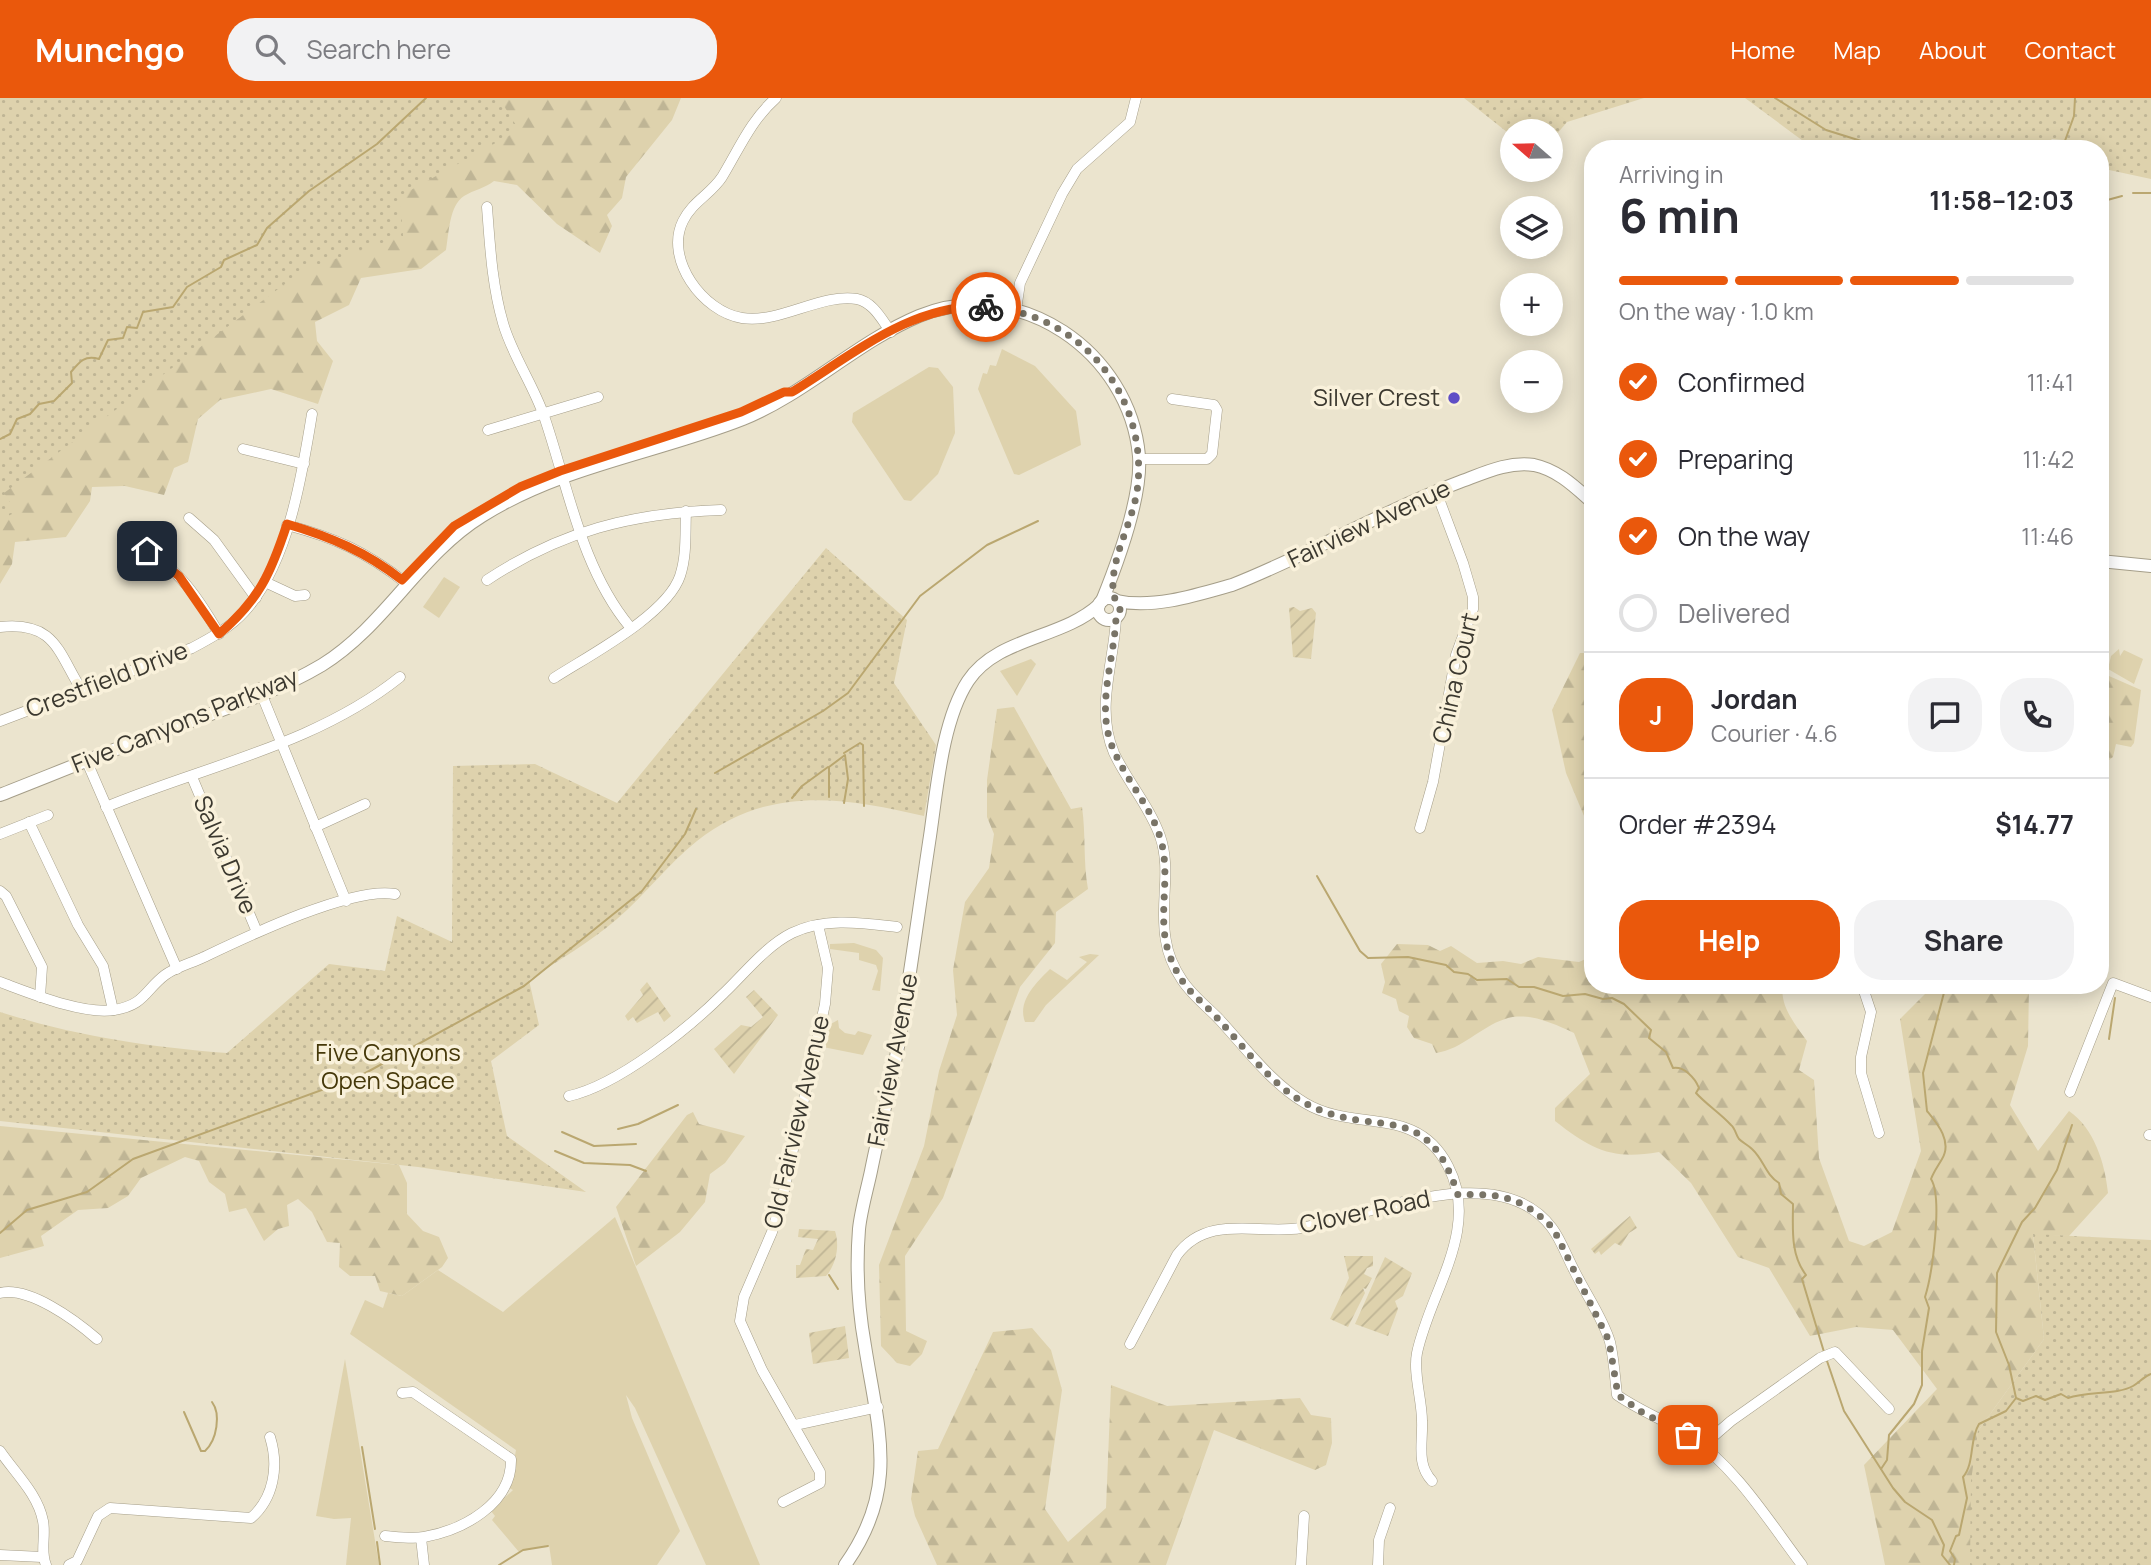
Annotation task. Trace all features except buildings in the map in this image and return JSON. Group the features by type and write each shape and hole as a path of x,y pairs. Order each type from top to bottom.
{"main road":[{"name":"Five Canyons Parkway","path":"0,795 86,758 292,681 342,651 362,634 433,546 472,513 520,487 741,412 784,392 792,392 918,317 948,308 969,306 1016,310 1042,319 1069,334 1111,376 1135,428 1139,459 1135,501 1113,572 1110,609"},
{"name":"Fairview Avenue","path":"845,1565 859,1546 879,1490 883,1451 878,1407 864,1346 859,1296 859,1226 900,1037 937,785 950,723 967,682 978,668 994,656 1081,618 1110,609 1205,593 1232,585 1436,491 1501,467 1527,465 1558,474 1584,495"},
{"path":"2109,562 2151,566"},
{"name":"Five Canyons Parkway","path":"0,787 86,758"}],"street":[{"path":"776,98 747,131 713,190 694,204 682,222 679,250 686,274 715,307 741,318 765,318 838,299 860,300 872,307 891,332"},
{"path":"1016,310 1020,283 1062,194 1077,169 1130,122 1136,98"},
{"path":"487,207 492,279 503,325 543,414 580,532 597,574 630,627"},
{"path":"488,430 598,397"},
{"path":"1139,459 1208,458 1212,454 1217,410 1210,403 1172,399"},
{"name":"Crestfield Drive","path":"0,721 192,648 219,634 243,613 265,582 287,524 304,464 312,414"},
{"path":"243,449 304,464"},
{"name":"China Court","path":"1420,828 1433,782 1456,655 1473,609 1473,597 1463,563 1436,491"},
{"path":"487,580 526,554 580,532 647,515 720,510"},
{"path":"554,678 665,600 679,579 685,555 685,511"},
{"path":"189,519 214,540 256,598"},
{"path":"287,524 348,544 373,557 404,581"},
{"path":"130,547 147,551 179,576 219,634"},
{"path":"265,582 295,596 305,595"},
{"path":"1110,609 1114,639 1105,705 1108,736 1160,834 1166,866 1162,918 1166,942 1183,982 1285,1089 1306,1104 1334,1115 1414,1129 1427,1137 1449,1168 1458,1195 1460,1214 1457,1240 1416,1356 1422,1421 1421,1463 1424,1472 1432,1480"},
{"path":"0,627 19,625 48,636 66,656 81,689"},
{"path":"106,807 280,743 347,713 400,677"},
{"path":"260,691 346,901"},
{"path":"86,758 177,970"},
{"name":"Salvia Drive","path":"192,777 257,932"},
{"path":"316,827 365,804"},
{"path":"0,834 48,815"},
{"path":"29,822 78,925 103,966 113,1010"},
{"path":"0,891 6,896 42,967 40,997"},
{"path":"0,982 40,997 99,1010 113,1010 141,999 164,975 257,932 346,901 382,892 395,894"},
{"path":"569,1096 590,1091 664,1044 701,1016 772,946 793,933 818,925 849,920 897,927"},
{"name":"Old Fairview Avenue","path":"783,1502 820,1483 820,1472 762,1370 740,1321 744,1297 772,1232 783,1195 825,1004 828,968 818,925"},
{"path":"2109,993 2113,983 2151,997"},
{"path":"1865,994 1871,1012 1861,1057 1861,1073 1879,1133"},
{"path":"2070,1092 2109,994"},
{"name":"Clover Road","path":"1129,1344 1177,1255 1186,1243 1208,1232 1232,1227 1299,1228 1421,1196 1458,1195 1521,1201 1553,1228 1609,1341 1618,1395 1643,1413 1688,1435 1732,1473 1802,1565"},
{"path":"0,1293 13,1290 72,1317 97,1339"},
{"path":"1701,1447 1731,1420 1820,1358 1835,1352 1889,1409"},
{"path":"385,1536 421,1538 442,1532 491,1507 503,1492 511,1468 511,1459 413,1392 402,1393"},
{"path":"795,1425 878,1407"},
{"path":"69,1565 77,1562 98,1516 110,1508 251,1518 265,1506 270,1490 276,1456 270,1437"},
{"path":"0,1451 38,1505 44,1525 44,1561 0,1555"},
{"path":"1378,1565 1379,1540 1390,1508"},
{"path":"1301,1565 1304,1516"},
{"path":"421,1538 424,1565"}],"green space":[{"path":"0,98 681,98 672,120 626,177 622,198 607,215 612,226 600,253 557,224 517,185 494,181 464,196 455,206 446,250 421,269 361,278 349,305 315,322 317,341 333,361 318,404 271,389 220,400 198,419 188,462 174,468 164,495 125,486 92,487 90,501 66,537 15,542 12,564 0,584"},
{"path":"0,98 499,98 519,130 400,196 403,236 305,269 4,493 16,512 0,520"},
{"path":"1464,98 1644,98 1567,122 1563,127 1563,119 1500,119 1500,126"},
{"path":"1745,98 2151,98 2151,179 2109,170 2109,140 1802,140"},
{"path":"1002,349 1035,366 1076,411 1081,445 1019,475 1014,474 978,389 983,373 987,374 990,365 996,366"},
{"path":"929,367 938,368 953,387 955,433 938,474 911,501 904,500 852,422 853,413"},
{"name":"Five Canyons Open Space","path":"826,548 907,620 894,683 936,745 924,816 864,804 807,800 779,803 751,811 724,823 697,841 617,919 529,980 539,1025 491,1061 507,1136 586,1192 418,1167 0,1121 0,1012 56,1028 112,1039 227,1053 329,964 385,971 397,916 452,942 453,766 535,764 617,803"},
{"path":"444,577 460,587 439,618 423,607"},
{"path":"1294,607 1300,611 1312,608 1316,613 1311,659 1293,657 1289,608"},
{"path":"2119,649 2120,656 2124,650 2143,659 2134,684 2109,670 2111,656"},
{"path":"1580,653 1584,653 1584,816 1566,773 1552,710"},
{"path":"1031,659 1036,664 1017,696 1000,671"},
{"path":"2109,676 2141,690 2134,743 2131,747 2116,744 2113,757 2109,760"},
{"path":"1014,707 1071,809 1082,807 1088,889 1056,912 1055,943 1020,987 943,1198 905,1256 906,1331 927,1341 922,1354 910,1366 897,1363 881,1346 879,1265 924,1146 939,1071 957,1015 953,970 965,902 989,868 994,834 987,817 987,780 997,709"},
{"path":"854,943 876,950 883,958 880,991 872,990 878,971 876,965 859,960 859,953 830,949 830,944"},
{"path":"1397,944 1428,945 1440,951 1451,946 1477,963 1503,961 1521,964 1538,957 1579,962 1584,960 1584,994 1782,994 1786,1008 1807,1041 1799,1070 1814,1080 1819,1158 1849,1241 1864,1246 1892,1232 1921,1151 1900,1019 1925,994 2029,994 2028,1046 2010,1105 2038,1151 2069,1111 2078,1118 2097,1147 2108,1193 2069,1236 2033,1235 2044,1339 1978,1431 1972,1565 1885,1565 1864,1465 1937,1389 1893,1330 1856,1327 1810,1336 1769,1268 1738,1257 1691,1183 1659,1152 1628,1155 1603,1150 1580,1139 1555,1121 1555,1108 1590,1074 1574,1033 1541,1020 1514,1017 1496,1023 1455,1047 1436,1053 1432,1044 1414,1038 1407,1027 1409,1016 1399,1011 1396,999 1382,993 1385,982 1381,964"},
{"path":"1099,955 1046,1005 1034,1022 1025,1022 1023,1014 1026,1000 1045,974 1050,969 1067,980 1087,962 1079,957"},
{"path":"647,982 671,1016 664,1022 658,1012 637,1023 633,1017 628,1021 625,1016 643,995 640,990"},
{"path":"754,990 778,1015 734,1074 714,1049 741,1025 751,1027 763,1017 746,997"},
{"path":"838,1020 839,1028 845,1033 855,1035 858,1031 872,1035 863,1055 823,1047 827,1026"},
{"path":"693,1112 699,1124 745,1136 725,1163 710,1174 705,1202 680,1232 636,1266 616,1207 687,1115"},
{"path":"0,1126 399,1165 407,1183 407,1214 423,1231 439,1237 448,1258 442,1267 402,1296 380,1291 375,1276 350,1276 339,1267 340,1243 327,1242 312,1212 298,1199 287,1205 289,1226 278,1229 264,1241 246,1208 229,1212 225,1194 209,1182 199,1161 185,1157 141,1178 128,1196 108,1208 78,1210 41,1236 44,1246 0,1258"},
{"path":"1630,1216 1637,1228 1629,1233 1621,1246 1615,1243 1601,1255 1599,1251 1595,1254 1591,1249"},
{"path":"615,1217 760,1565 706,1565 635,1408 626,1395 632,1418 680,1531 657,1565 552,1565 549,1545 519,1552 492,1520 495,1516 491,1511 513,1490 509,1488 516,1450 350,1334 365,1300 383,1308 388,1293 402,1296 438,1270 503,1312"},
{"path":"799,1229 835,1231 836,1255 826,1276 796,1278 796,1265 800,1265 806,1249 813,1250 818,1239 798,1237"},
{"path":"2033,1234 2151,1240 2151,1565 1970,1565 1971,1481 1978,1431 2044,1339"},
{"path":"1344,1256 1373,1256 1373,1266 1367,1268 1364,1274 1372,1278 1366,1289 1363,1288 1365,1293 1348,1327 1330,1319 1349,1278"},
{"path":"1385,1257 1412,1273 1403,1296 1395,1301 1398,1309 1388,1336 1355,1324"},
{"path":"845,1326 849,1358 813,1364 809,1333"},
{"path":"1032,1328 1051,1350 1062,1390 1045,1509 1068,1542 1106,1508 1111,1385 1167,1406 1300,1398 1311,1415 1331,1418 1332,1443 1326,1465 1315,1470 1214,1430 1166,1565 937,1565 915,1516 911,1499 918,1451 938,1449 993,1332"},
{"path":"345,1359 379,1565 346,1565 351,1518 316,1516"}],"waterway":[{"path":"0,439 10,434 17,419 30,414 39,404 54,401 72,383 71,372 80,362 86,358 99,359 108,340 123,338 127,327 137,328 143,312 173,307 187,287 221,267 224,260 257,245 267,228 309,191 377,144 426,98"},
{"path":"1775,98 1826,130 1858,140"},
{"path":"2065,140 2074,116 2075,98"},
{"path":"2133,193 2151,193"},
{"path":"2109,200 2122,196"},
{"path":"715,773 823,711 848,693 920,596 987,545 1038,521"},
{"path":"844,753 860,743 863,745 864,806"},
{"path":"829,797 829,767 845,755 848,779 844,803"},
{"path":"792,798 802,786 828,767"},
{"path":"0,1233 27,1210 87,1192 133,1159 360,1076 524,986 642,891 685,834 696,809"},
{"path":"1317,876 1360,951 1368,958 1408,957 1446,965 1454,972 1468,974 1477,980 1507,979 1519,987 1534,987 1563,996 1585,994 1603,999 1612,998 1624,1004 1651,1030 1649,1038 1666,1052 1673,1068 1681,1069 1692,1077 1699,1088 1696,1093 1727,1121 1739,1139 1756,1153 1779,1183 1781,1194 1793,1204 1795,1250 1806,1275 1802,1279 1824,1352"},
{"path":"1881,1469 1887,1460 1889,1435 1914,1404 1922,1385 1922,1351 1929,1308 1925,1297 1931,1272 1936,1219 1936,1202 1931,1179 1946,1145 1942,1132 1927,1111 1923,1073 1944,994"},
{"path":"2109,1039 2115,998"},
{"path":"618,1129 638,1124 678,1105"},
{"path":"2016,1398 2009,1365 1996,1332 1997,1273 2022,1222 2035,1208 2057,1170 2072,1125"},
{"path":"562,1132 594,1146 636,1144"},
{"path":"555,1151 584,1163 630,1165 646,1171"},
{"path":"829,1275 838,1289"},
{"path":"1827,1361 1844,1411 1893,1488 1905,1502 1932,1520 1944,1545 1942,1555 1950,1565"},
{"path":"1954,1565 1955,1559 1950,1551 1956,1536 1959,1535 1967,1498 1963,1477 1969,1465 1979,1424 2006,1411 2016,1398 2023,1401 2036,1396 2045,1400 2061,1394 2068,1398 2119,1391 2133,1386 2151,1374"},
{"path":"184,1412 201,1451 205,1451 216,1427 216,1413 212,1402"},
{"path":"362,1447 375,1529"},
{"path":"377,1542 380,1565"},
{"path":"499,1565 523,1550 548,1546"}],"way so far":[{"path":"986,307 1016,310 1042,319 1069,334 1091,353 1111,376 1135,428 1139,459 1138,485 1113,572 1114,599 1120,610 1116,618 1105,720 1114,753 1160,834 1166,866 1162,918 1169,954 1183,982 1285,1089 1306,1104 1334,1115 1414,1129 1427,1137 1437,1148 1449,1168 1458,1195 1494,1196 1521,1201 1545,1220 1553,1228 1609,1341 1618,1395 1643,1413 1688,1435"}],"place":[{"name":"Silver Crest","path":"1454,398"}],"route":[{"path":"147,551 179,576 219,634 243,613 261,591 287,524 348,544 373,557 402,580 454,526 520,487 560,471 741,412 784,392 792,392 918,317 948,308 986,307"}]}
